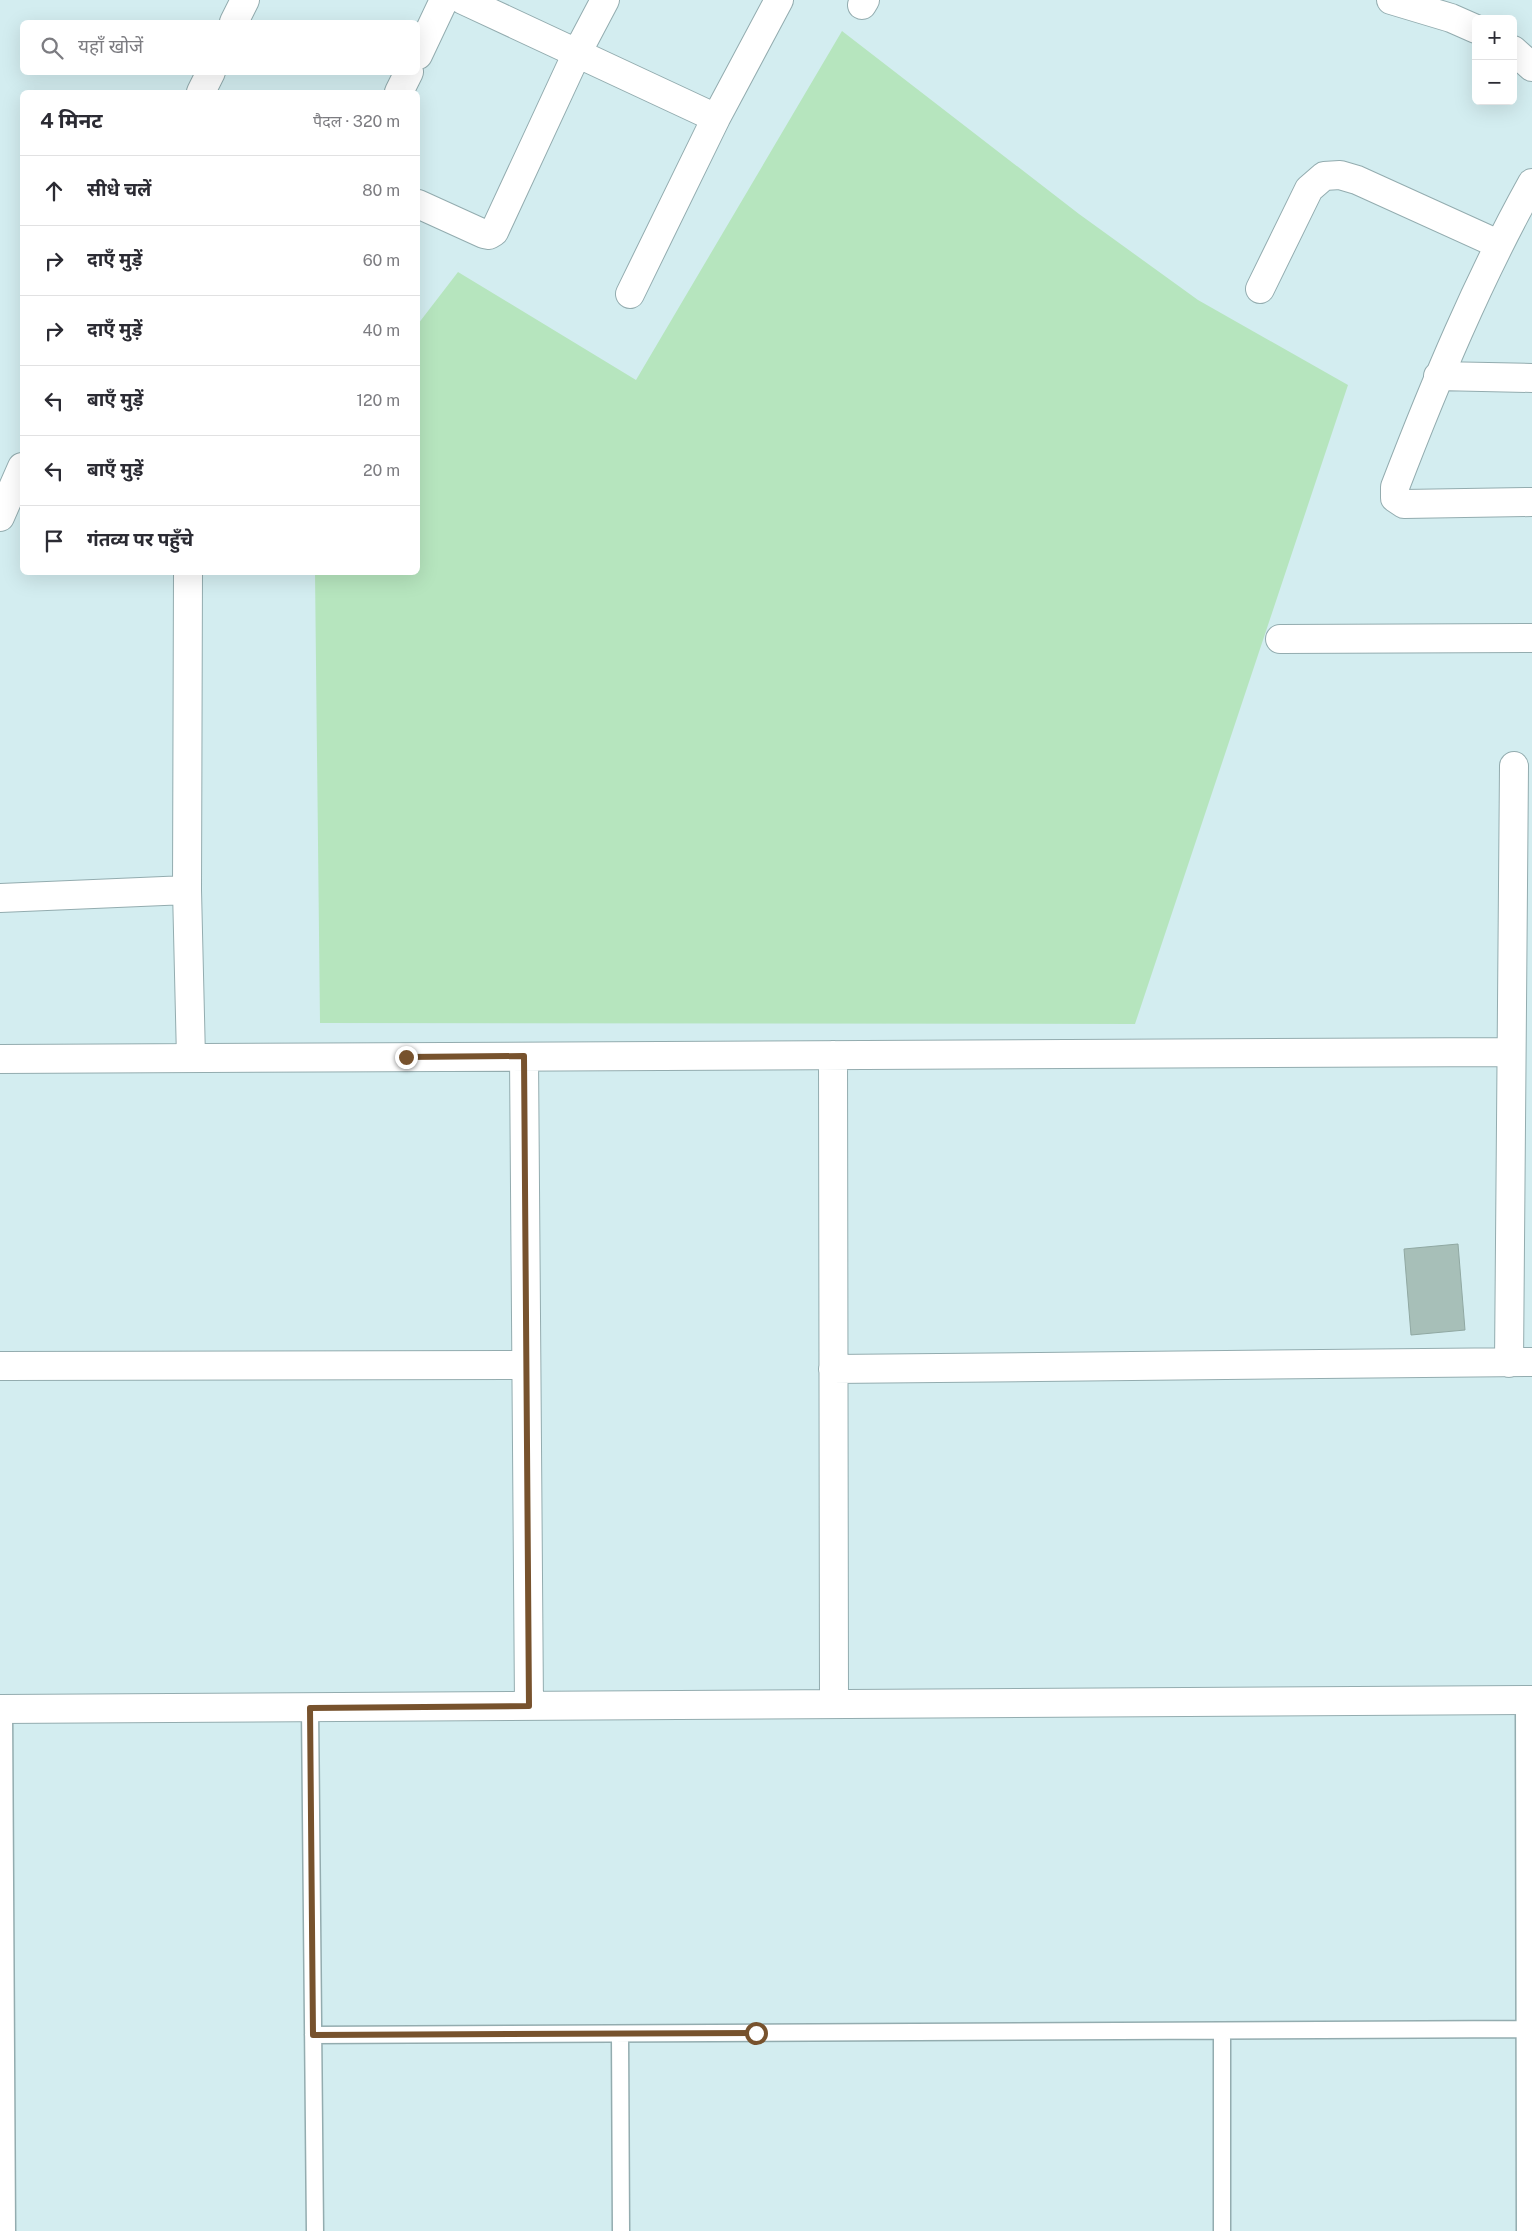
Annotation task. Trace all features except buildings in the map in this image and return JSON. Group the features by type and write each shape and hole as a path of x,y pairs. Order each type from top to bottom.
{"street":[{"path":"235,20 245,0"},
{"path":"420,51 444,0"},
{"path":"463,0 716,118"},
{"path":"420,205 484,234 489,235 494,232 577,53 605,0"},
{"path":"630,294 716,118 779,0"},
{"path":"1391,0 1451,18 1472,27"},
{"path":"1517,54 1532,67"},
{"path":"203,90 210,75"},
{"path":"400,90 408,75"},
{"path":"1260,289 1309,189 1324,176 1340,175 1358,180 1498,244"},
{"path":"1532,183 1498,244 1438,376 1395,487 1395,498 1404,504 1532,502"},
{"path":"1438,376 1532,378"},
{"path":"0,517 20,478"},
{"path":"188,575 187,890 191,1058"},
{"path":"1280,639 1532,638"},
{"path":"833,1370 1520,1363 1511,1052 1514,766"},
{"path":"0,898 187,890"},
{"path":"0,1058 1511,1052"},
{"path":"833,1055 834,1704"},
{"path":"524,1056 529,1706"},
{"path":"0,1366 526,1365"},
{"path":"2,1709 1528,1700"}],"lane":[{"path":"1525,2231 1528,1700"},
{"path":"310,1708 315,2231"},
{"path":"2,1709 3,2033 7,2231"},
{"path":"313,2035 1525,2029"},
{"path":"1222,2031 1222,2231"},
{"path":"620,2034 621,2231"}],"green space":[{"path":"842,31 1079,214 1198,300 1348,385 1135,1024 320,1023 315,575 420,575 420,321 458,272 636,380"}],"route":[{"path":"406,1057 524,1056 529,1706 310,1708 313,2035 756,2033"}]}
